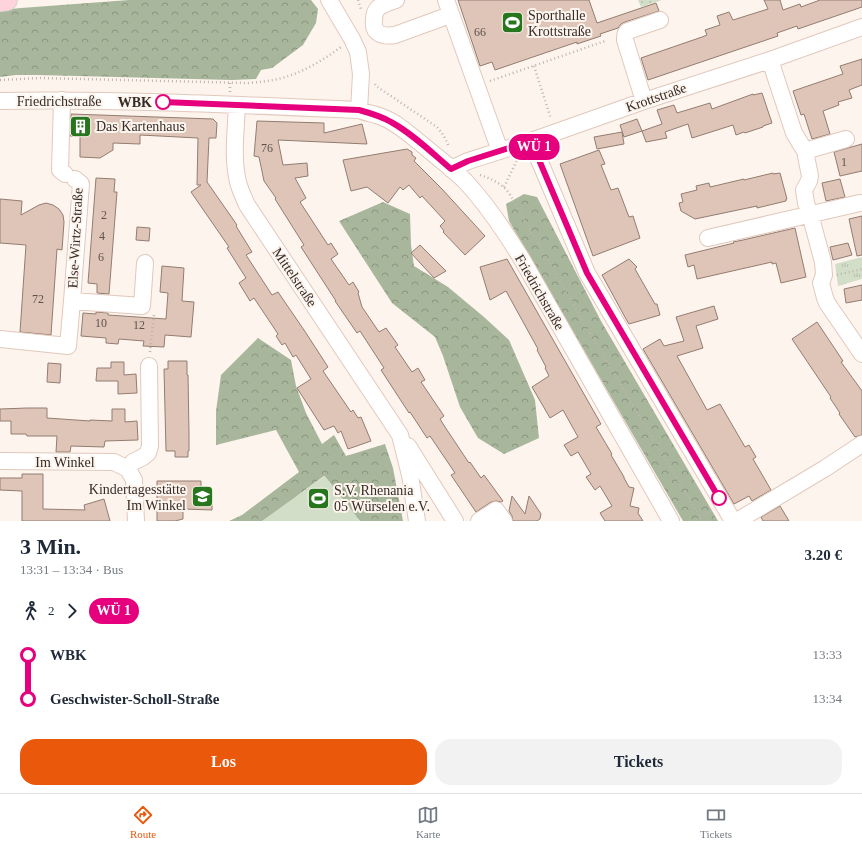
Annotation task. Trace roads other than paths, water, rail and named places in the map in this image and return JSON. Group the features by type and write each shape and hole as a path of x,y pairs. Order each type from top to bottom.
{"main road":[{"path":"0,1 7,0"}],"street":[{"path":"329,0 358,52 361,74 359,110"},
{"path":"396,0 381,6 376,10 373,24 374,29 379,33 389,36 395,35 448,7 500,151"},
{"path":"644,101 625,36 628,31 660,20"},
{"name":"Krottstraße","path":"457,166 524,144 644,101 770,60 862,27"},
{"path":"770,60 794,133 805,151 810,176 804,190 806,203 823,262 824,271 821,283 827,303 862,354"},
{"name":"Friedrichstraße","path":"0,101 62,100 148,102 359,110 382,117 407,132 457,166 465,182 483,202 507,234 671,521"},
{"name":"Else-Wirtz-Straße","path":"62,100 60,170 81,184 72,301 148,307 145,263"},
{"name":"Mittelstraße","path":"237,105 235,154 236,172 238,183 247,205 400,434 455,521"},
{"path":"805,151 846,139"},
{"path":"524,144 587,273 733,521"},
{"path":"708,238 860,203"},
{"path":"0,339 68,346 72,301"},
{"path":"136,521 134,480 128,469 133,462 148,453 150,446 149,366"},
{"name":"Mittelstraße","path":"400,434 410,475 417,521"},
{"path":"737,521 844,457 862,444"},
{"name":"Im Winkel","path":"0,461 114,462 128,469"},
{"path":"479,521 496,510 504,521"}],"place":[{"name":"Sporthalle Krottstraße","path":"512,23"},
{"name":"WBK","path":"163,102"},
{"name":"Das Kartenhaus","path":"81,126"},
{"name":"Kindertagesstätte Im Winkel","path":"202,497"},
{"name":"S.V. Rhenania 05 Würselen e.V.","path":"318,498"}]}
